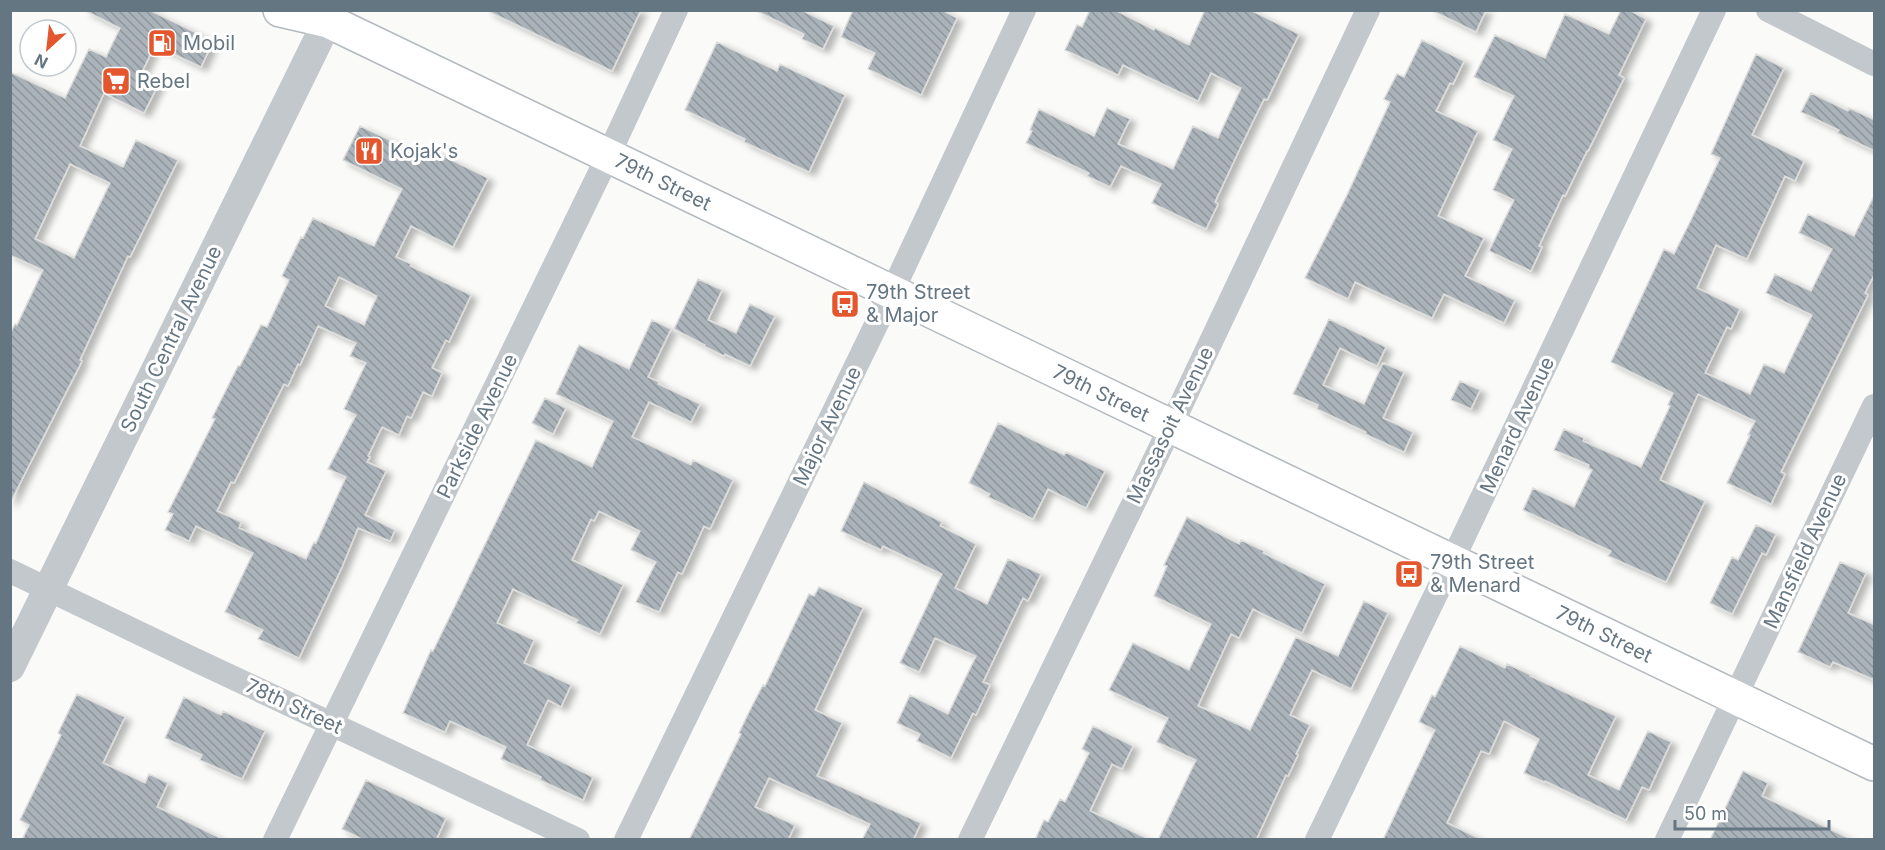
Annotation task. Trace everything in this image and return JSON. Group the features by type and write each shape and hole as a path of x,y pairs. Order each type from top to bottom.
{"main road":[{"name":"79th Street","path":"280,10 325,14 608,156 1875,764"}],"street":[{"name":"Parkside Avenue","path":"275,840 608,156 676,10"},
{"name":"Major Avenue","path":"626,840 891,292 1024,10"},
{"name":"Massasoit Avenue","path":"970,840 1171,426 1368,10"},
{"name":"Menard Avenue","path":"1317,840 1714,10"},
{"path":"1768,10 1875,64"},
{"name":"South Central Avenue","path":"10,668 325,14"},
{"name":"Mansfield Avenue","path":"1667,840 1875,406"},
{"name":"78th Street","path":"10,571 578,840"}],"building":[{"path":"84,10 149,10 213,41 201,67 155,45 141,74 159,83 144,113 104,93 80,146 123,167 136,140 178,160 130,257 128,256 80,360 82,361 10,503 10,334 15,324 17,325 43,270 10,255 10,72 18,78 23,78 65,98 75,78 78,78 78,71 89,49 106,57 120,28","holes":["70,164 110,183 74,258 35,239"]},
{"path":"486,10 641,10 612,71"},
{"path":"755,10 801,10 834,26 823,49 802,39 804,34"},
{"path":"853,10 942,10 957,18 921,95 868,69 875,53 841,37"},
{"path":"1090,10 1115,10 1189,45 1205,10 1250,10 1299,34 1267,100 1264,99 1242,144 1215,202 1218,204 1206,229 1152,203 1161,184 1121,166 1110,187 1087,176 1089,173 1026,143 1039,109 1094,136 1107,108 1130,119 1118,144 1173,169 1193,126 1218,138 1241,88 1211,73 1198,101 1123,65 1118,75 1065,50 1077,25 1082,27"},
{"path":"1431,10 1486,10 1476,32"},
{"path":"1621,10 1629,10 1646,19 1619,75 1624,78 1565,196 1563,195 1539,246 1542,247 1531,271 1489,251 1514,200 1493,190 1512,149 1493,140 1514,96 1474,77 1495,35 1545,58 1565,14 1609,34"},
{"path":"1422,40 1464,61 1436,111 1478,131 1438,216 1484,238 1465,276 1515,300 1504,323 1444,294 1432,318 1355,282 1348,299 1305,278 1390,102 1384,99 1397,74 1404,77"},
{"path":"717,42 777,71 780,64 845,95 809,172 744,142 745,139 685,110"},
{"path":"1756,54 1784,68 1752,135 1804,161 1795,181 1785,176 1747,259 1716,245 1697,288 1740,309 1731,329 1727,327 1705,373 1750,394 1764,364 1784,373 1812,315 1766,293 1775,274 1811,291 1832,249 1799,233 1808,214 1854,236 1875,194 1875,273 1865,293 1868,295 1781,472 1785,474 1771,504 1727,483 1755,421 1698,394 1660,480 1705,501 1666,582 1608,556 1611,551 1523,510 1533,488 1574,507 1592,470 1588,468 1589,465 1554,450 1564,429 1584,438 1583,441 1641,467 1670,406 1668,405 1673,393 1611,362 1664,249 1674,254 1691,220 1720,158 1711,154"},
{"path":"1811,93 1848,111 1849,108 1875,120 1875,151 1801,112"},
{"path":"360,126 419,154 423,146 488,178 453,247 411,226 396,257 471,295 449,342 446,340 432,368 442,373 432,396 423,392 411,418 407,416 399,435 382,427 368,456 370,457 367,462 386,471 365,515 395,530 390,541 358,528 299,658 258,639 263,630 225,612 253,553 196,526 189,541 165,530 173,514 168,512 215,419 212,418 261,325 267,327 289,280 282,276 313,218 374,246 402,189 343,160","holes":["339,277 377,296 364,325 325,306","318,326 356,343 350,356 366,363 344,409 356,415 328,469 346,477 316,543 314,542 306,559 239,528 241,522 217,511 231,482 234,483 284,384 288,386 298,364 300,365"]},
{"path":"698,279 722,290 708,320 736,333 750,304 775,316 750,366 725,354 724,356 674,329"},
{"path":"1329,319 1386,347 1377,366 1340,348 1323,385 1364,404 1383,363 1404,372 1383,418 1413,432 1404,452 1317,409 1318,405 1293,394"},
{"path":"652,320 671,329 648,377 700,404 691,422 649,402 632,437 691,465 693,460 733,480 710,529 704,526 682,574 678,572 659,612 636,602 656,562 631,550 640,531 599,511 594,521 591,519 572,560 623,585 600,634 576,623 578,620 513,589 497,623 534,640 524,663 571,685 561,707 548,700 527,745 593,777 583,800 501,759 506,747 450,721 445,732 403,713 431,650 433,651 536,440 592,467 613,421 556,394 579,345 629,369"},
{"path":"1460,381 1480,390 1471,409 1451,400"},
{"path":"545,398 566,408 553,434 532,423"},
{"path":"998,423 1064,455 1066,452 1105,471 1086,508 1048,489 1033,519 988,497 990,494 969,483"},
{"path":"864,482 942,522 940,526 976,544 955,588 987,604 1008,559 1041,574 1028,601 1023,598 983,682 990,685 976,715 973,713 951,758 917,741 920,734 897,723 910,695 948,714 976,656 935,638 919,672 900,663 942,574 883,546 881,550 841,531"},
{"path":"1187,517 1239,544 1241,540 1264,551 1263,553 1325,584 1302,633 1253,609 1239,638 1231,634 1198,706 1250,730 1296,637 1338,656 1364,601 1388,613 1351,689 1312,670 1290,715 1310,725 1296,754 1298,755 1288,776 1286,775 1256,840 1158,840 1196,760 1157,742 1168,718 1109,690 1133,643 1189,670 1211,624 1154,596 1167,566 1164,565"},
{"path":"1756,525 1776,534 1766,555 1762,553 1732,614 1710,603 1732,557 1738,560"},
{"path":"1840,562 1866,573 1848,613 1875,625 1875,680 1833,662 1830,667 1798,652"},
{"path":"819,587 863,608 815,710 842,723 817,776 921,823 913,840 862,840 870,824 769,778 755,807 795,825 788,840 689,840 741,734 739,733 750,710 763,685 765,686 809,594 814,596"},
{"path":"1460,646 1505,668 1507,664 1616,716 1588,775 1619,790 1648,731 1671,742 1649,790 1642,787 1626,820 1524,773 1539,739 1504,721 1489,754 1481,751 1447,823 1482,840 1383,840 1435,730 1419,722 1432,695 1435,697"},
{"path":"77,694 125,717 103,763 145,783 149,774 168,783 157,807 224,840 22,840 29,825 20,820 61,735 58,733"},
{"path":"184,697 221,715 223,711 265,731 242,779 200,760 202,755 165,738"},
{"path":"1093,726 1133,746 1122,769 1112,764 1090,811 1150,840 1035,840 1044,820 1048,822 1060,799 1065,802 1089,753 1082,749"},
{"path":"1743,771 1768,783 1762,796 1852,840 1710,840"},
{"path":"366,780 446,818 436,840 364,840 342,829"}],"place":[{"name":"Mobil","path":"162,43"},
{"name":"Rebel","path":"116,81"},
{"name":"Kojak's","path":"369,151"},
{"name":"79th Street & Major","path":"845,304"},
{"name":"79th Street & Menard","path":"1409,574"}]}
